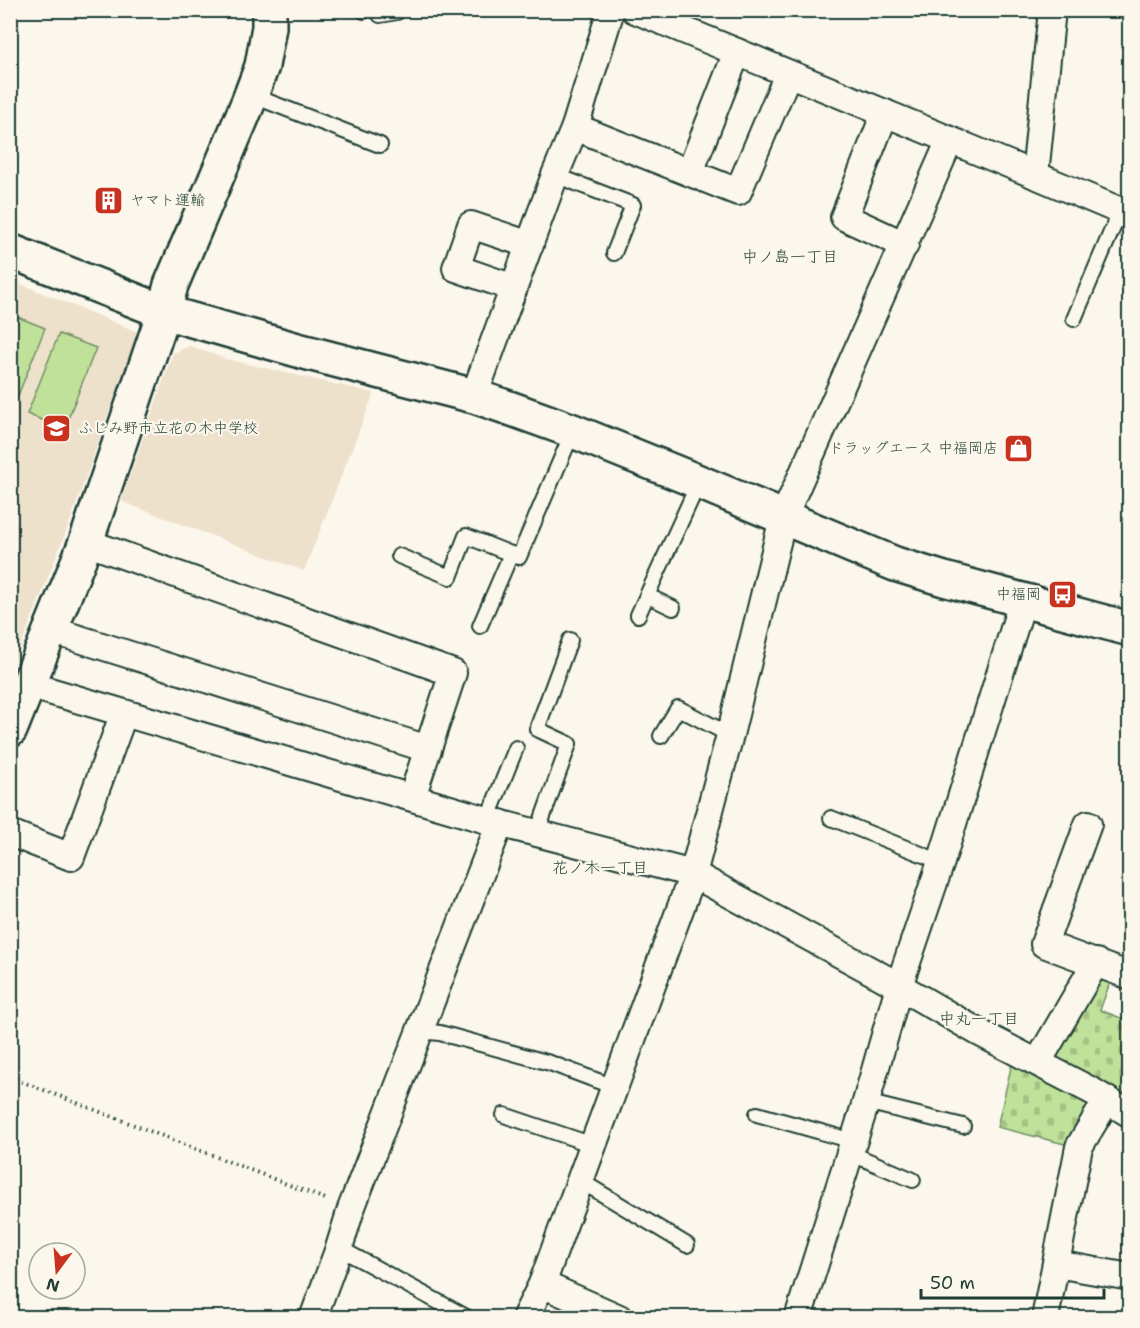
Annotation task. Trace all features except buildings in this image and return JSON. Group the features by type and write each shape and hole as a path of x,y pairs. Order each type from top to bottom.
{"street":[{"path":"10,730 86,542 164,312 171,285 262,66 269,27 269,10"},
{"path":"474,396 555,175 575,127 611,10"},
{"path":"635,10 1125,213"},
{"path":"1035,175 1052,10"},
{"path":"690,172 737,52"},
{"path":"575,127 738,192 788,74"},
{"path":"885,113 844,217 905,245"},
{"path":"525,1317 542,1284 693,874 730,735 783,518 950,140"},
{"path":"514,288 456,268 471,225 530,245"},
{"path":"10,251 164,312 301,351 474,396 512,409 573,431 895,564 1130,629"},
{"path":"86,542 453,673 412,797"},
{"path":"798,1317 866,1102 899,986 1023,600"},
{"path":"51,630 428,749"},
{"path":"29,685 537,834 693,874 1130,1114"},
{"path":"10,833 71,856 124,713"},
{"path":"313,1317 351,1209 420,1031 493,821"},
{"path":"1088,824 1044,944 1130,976"},
{"path":"1038,1062 1096,962"},
{"path":"1045,1317 1079,1148 1107,1100"},
{"path":"1056,1264 1130,1277"},
{"path":"542,1284 619,1317"}],"lane":[{"path":"380,15 397,12 397,10"},
{"path":"251,95 380,146"},
{"path":"555,175 633,205 614,253"},
{"path":"1074,319 1125,213"},
{"path":"399,556 450,577 466,536 519,558 573,431"},
{"path":"638,615 699,482"},
{"path":"480,626 511,554"},
{"path":"648,596 673,608"},
{"path":"537,834 569,744 537,729 570,640"},
{"path":"661,736 678,708 730,735"},
{"path":"493,821 516,748"},
{"path":"831,818 941,861"},
{"path":"420,1031 440,1033 550,1063 614,1087"},
{"path":"866,1102 963,1126"},
{"path":"757,1114 852,1147 913,1180"},
{"path":"504,1115 593,1145"},
{"path":"579,1180 687,1245"},
{"path":"339,1248 468,1317"}],"path":[{"path":"10,1077 351,1209"}],"shaded area":[{"name":"ふじみ野市立花の木中学校","path":"11,280 138,332 69,524 11,671"},
{"path":"190,346 226,359 374,393 304,571 121,501 173,353"}],"green space":[{"path":"10,314 45,328 13,408 10,407"},
{"path":"59,334 96,348 64,429 27,414"},
{"path":"1099,972 1112,977 1100,1010 1129,1021 1129,1106 1047,1062"},
{"path":"1013,1059 1095,1099 1073,1146 997,1127"}],"place":[{"name":"ヤマト運輸","path":"109,200"},
{"name":"ふじみ野市立花の木中学校","path":"57,428"},
{"name":"ドラッグエース 中福岡店","path":"1019,448"},
{"name":"中福岡","path":"1062,594"}],"district":[{"name":"中ノ島一丁目","path":"790,256"},
{"name":"花ノ木一丁目","path":"600,867"},
{"name":"中丸一丁目","path":"979,1018"}]}
